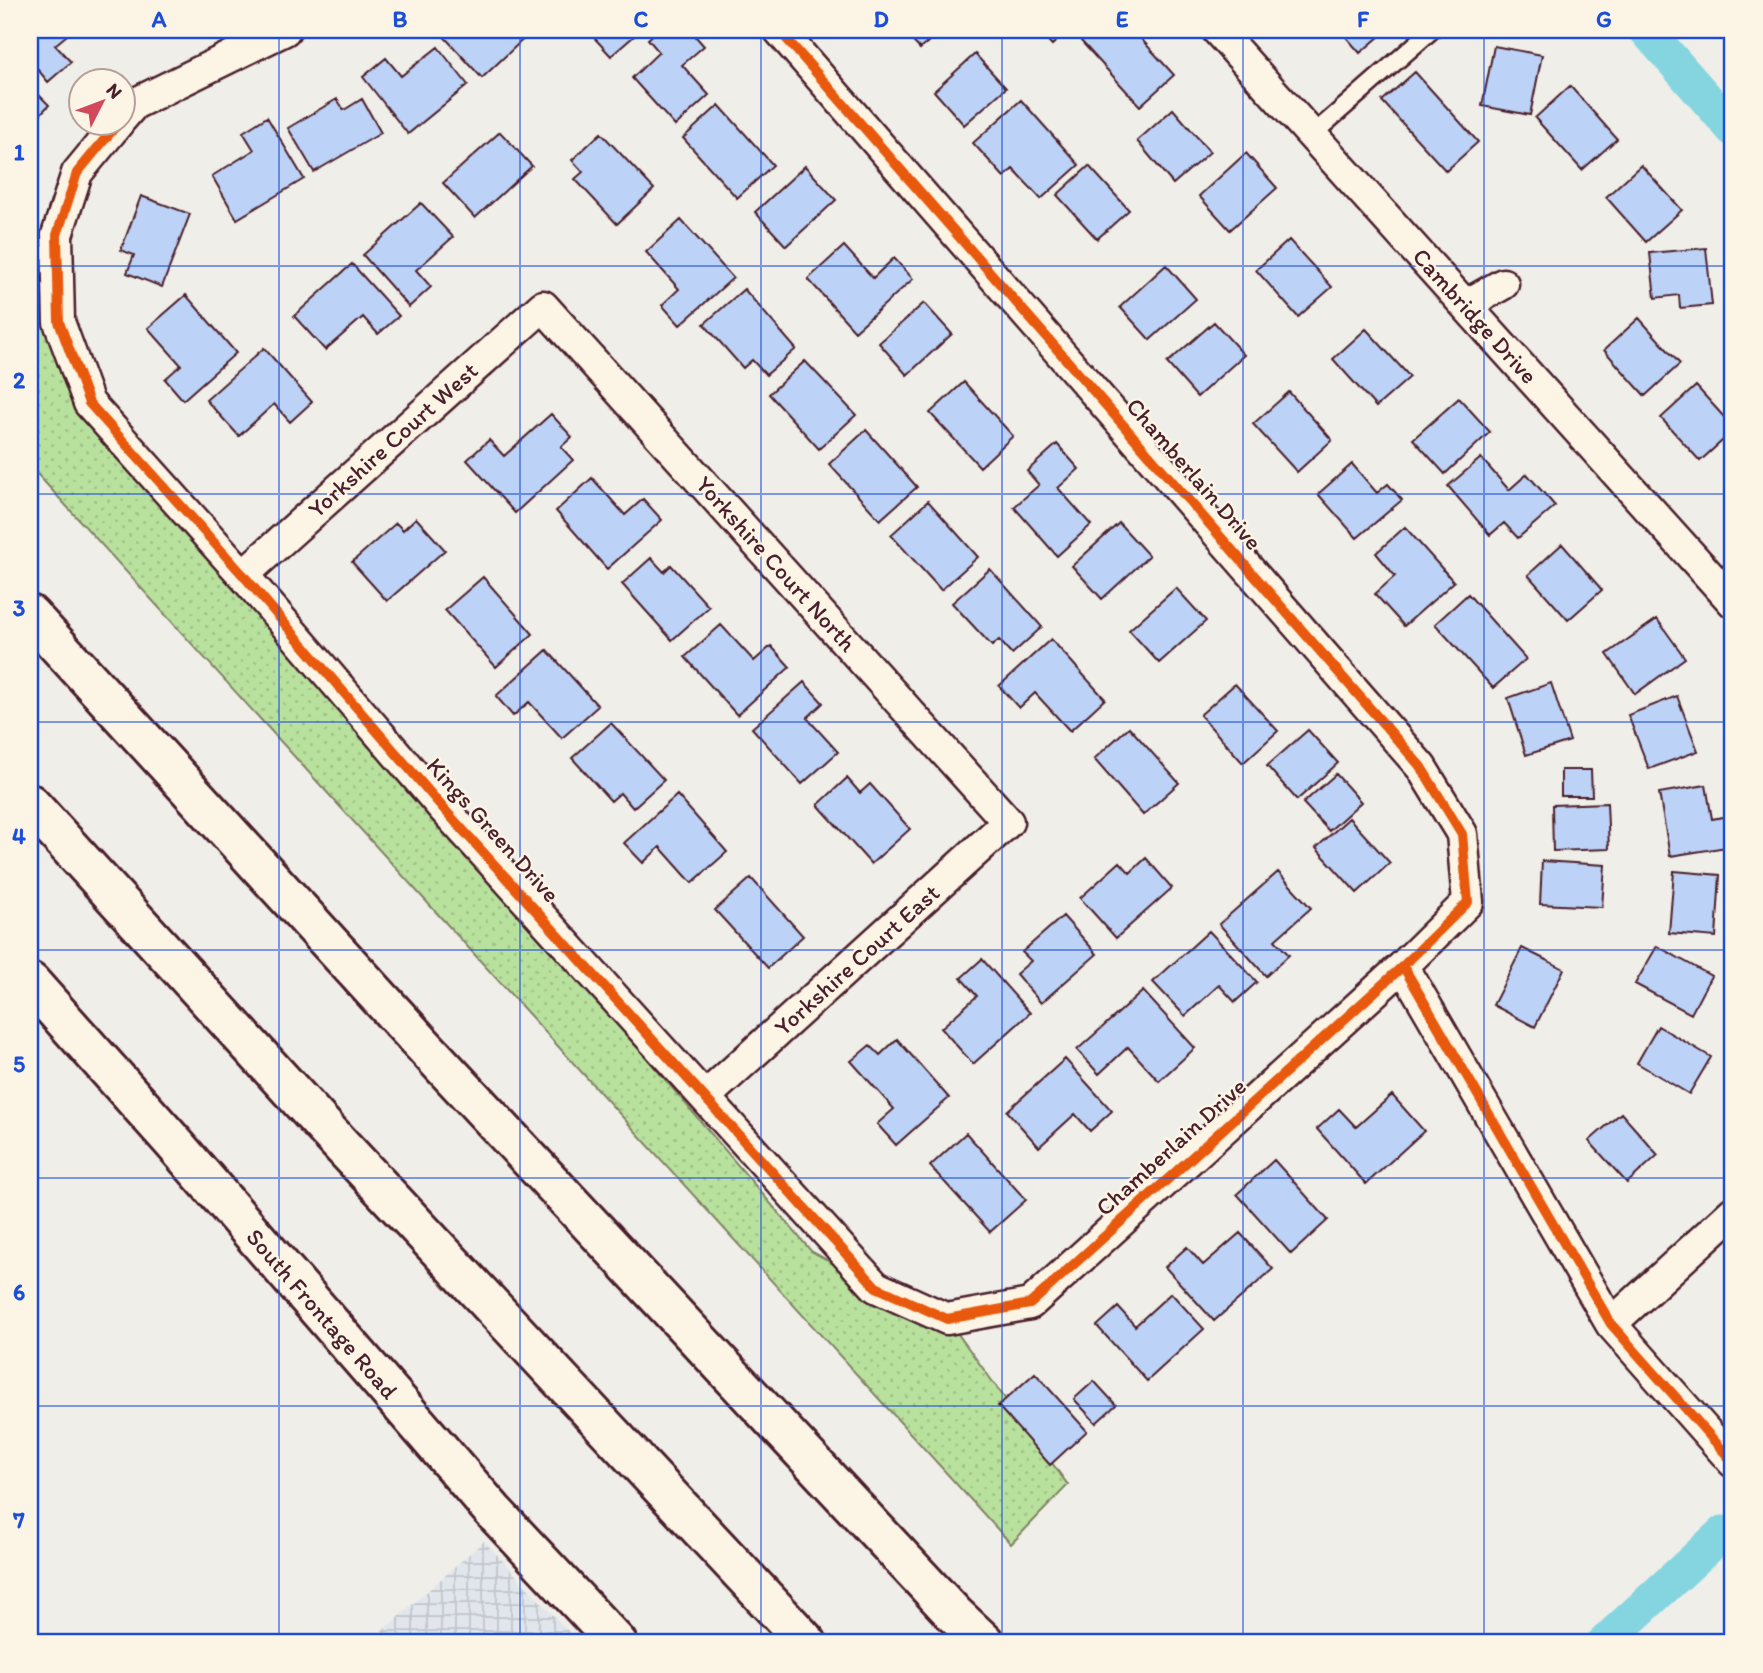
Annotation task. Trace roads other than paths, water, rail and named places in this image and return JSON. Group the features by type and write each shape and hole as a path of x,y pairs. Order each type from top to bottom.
{"main road":[{"path":"30,615 422,1044 946,1605 985,1643"},
{"path":"30,804 327,1130 807,1643"},
{"name":"South Frontage Road","path":"30,982 173,1142 493,1511 617,1643"}],"street":[{"path":"136,103 285,30"},
{"name":"Chamberlain Drive","path":"779,30 1421,767 1462,834 1468,902 1403,966 1030,1304 947,1319"},
{"name":"Cambridge Drive","path":"1217,30 1733,602"},
{"name":"Kings Green Drive","path":"107,136 77,173 57,235 59,323 89,403 243,575 443,808 876,1287 947,1319"},
{"path":"1466,305 1503,284"},
{"name":"Yorkshire Court West","path":"243,575 543,306"},
{"name":"Yorkshire Court North","path":"543,306 1008,822"},
{"name":"Yorkshire Court East","path":"705,1097 1008,822"},
{"path":"1403,966 1611,1324 1733,1462"},
{"path":"1611,1324 1733,1212"}],"lane":[{"path":"1312,135 1432,30"}],"waterway":[{"path":"1646,30 1733,129"},
{"path":"1604,1643 1723,1533"}]}
